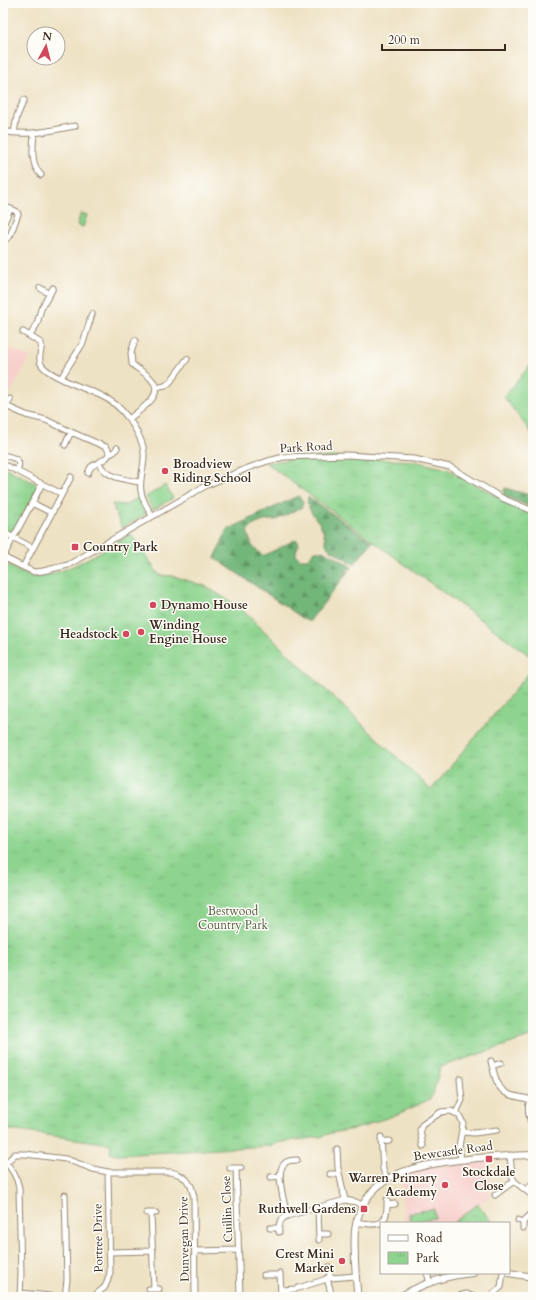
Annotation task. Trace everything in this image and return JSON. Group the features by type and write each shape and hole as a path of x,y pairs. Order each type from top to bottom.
{"street":[{"path":"14,133 15,121 23,108 24,100"},
{"path":"3,131 14,133 34,133 75,126"},
{"path":"34,133 33,148 35,168 41,175"},
{"path":"29,171 35,168"},
{"path":"3,206 18,212 18,216 10,236 3,239"},
{"path":"3,225 10,209"},
{"path":"40,288 50,294"},
{"path":"30,336 37,324 41,309 53,288"},
{"path":"61,378 82,343 92,314"},
{"path":"23,332 41,343 41,366 61,378 108,399 129,419 142,442 144,451 140,482 142,496 152,516"},
{"path":"129,419 154,397 156,388 153,380 132,364 130,356 132,343"},
{"path":"156,388 166,386 187,359"},
{"path":"3,412 10,399"},
{"path":"6,406 26,416 46,420 106,447 110,454"},
{"path":"65,445 71,432"},
{"path":"88,473 93,466 114,452 117,448"},
{"path":"3,454 17,460 19,466 17,471"},
{"name":"Park Road","path":"3,557 30,571 38,571 68,565 207,485 268,461 284,457 346,455 414,459 450,467 502,498 533,511"},
{"path":"99,463 103,471 125,482 140,482"},
{"path":"3,466 7,466 62,494"},
{"path":"22,567 71,477"},
{"path":"3,557 42,484"},
{"path":"32,503 52,513"},
{"path":"3,532 33,548"},
{"path":"501,1063 491,1063 498,1086 501,1090 508,1094 531,1097 529,1114 533,1129"},
{"path":"456,1113 462,1100 459,1083"},
{"path":"421,1143 420,1124 441,1112 449,1110 456,1113 462,1120 462,1132 459,1147 461,1159"},
{"path":"462,1132 474,1134 495,1132"},
{"path":"387,1179 383,1169 381,1139 389,1141"},
{"path":"335,1152 345,1200"},
{"name":"Dunvegan Drive","path":"5,1161 15,1154 25,1154 66,1159 93,1169 108,1172 167,1172 178,1174 186,1179 191,1186 194,1197 195,1297"},
{"path":"510,1155 510,1172 514,1181 533,1196"},
{"name":"Bewcastle Road","path":"358,1297 354,1244 357,1222 363,1206 373,1191 387,1179 414,1167 461,1159 510,1155 533,1155"},
{"path":"5,1161 16,1176 19,1188 20,1295 60,1297"},
{"path":"287,1216 281,1188 280,1170 282,1165 288,1161 294,1162"},
{"name":"Cuillin Close","path":"236,1168 240,1297"},
{"name":"Portree Drive","path":"93,1297 102,1291 108,1283 110,1273 108,1172"},
{"path":"330,1174 339,1174"},
{"path":"272,1177 280,1176"},
{"path":"497,1192 514,1181"},
{"path":"527,1190 533,1182"},
{"path":"65,1196 66,1297"},
{"path":"270,1228 278,1230 281,1220 287,1216 345,1200 356,1202 363,1206"},
{"path":"382,1222 385,1220 387,1214 387,1202 395,1204"},
{"path":"318,1207 319,1237 328,1234"},
{"path":"518,1220 523,1225 533,1212"},
{"path":"152,1213 154,1289"},
{"path":"357,1222 372,1224 380,1223"},
{"path":"195,1251 238,1250"},
{"path":"109,1252 153,1251"},
{"path":"329,1267 332,1297"},
{"path":"510,1273 533,1277"},
{"path":"264,1275 280,1274 281,1297"},
{"path":"427,1274 430,1283"},
{"path":"399,1297 430,1283 467,1274"},
{"path":"490,1297 501,1287 503,1274"},
{"path":"281,1290 295,1289 329,1278 356,1276"},
{"path":"454,1297 465,1294 473,1297"}],"shaded area":[{"path":"3,346 30,357 9,396 3,393"},
{"name":"Warren Primary Academy","path":"487,1160 490,1196 454,1222 404,1222 401,1175 438,1166"}],"green space":[{"path":"81,213 87,215 83,227 77,225"},
{"path":"533,362 533,435 504,397"},
{"path":"333,457 414,461 447,469 533,516 533,658 266,463 299,458"},
{"path":"6,468 36,484 38,488 14,534 12,535 3,531 3,469"},
{"path":"165,485 173,498 153,510 146,497"},
{"path":"505,488 533,496 533,508 503,495"},
{"path":"298,496 303,501 302,507 276,520 264,521 257,524 247,531 252,546 262,555 297,540 299,544 296,555 300,559 308,559 315,551 320,551 334,556 352,567 349,570 347,568 347,573 310,621 307,621 215,558 227,530"},
{"path":"139,497 146,514 122,528 112,504 126,505"},
{"path":"308,497 372,542 354,564 328,548 323,530 308,506"},
{"name":"Bestwood Country Park","path":"131,534 159,575 173,576 205,586 239,607 431,790 533,668 533,1036 440,1067 433,1094 430,1099 396,1115 371,1123 364,1127 331,1133 320,1137 276,1143 270,1146 118,1155 110,1153 111,1144 3,1129 3,562 27,575 41,576 54,573 82,562"},
{"path":"478,1204 491,1222 454,1222"},
{"path":"434,1209 435,1218 411,1222 409,1213"}],"place":[{"name":"Broadview Riding School","path":"165,471"},
{"name":"Country Park","path":"75,547"},
{"name":"Dynamo House","path":"153,605"},
{"name":"Winding Engine House","path":"141,632"},
{"name":"Headstock","path":"126,634"},
{"name":"Stockdale Close","path":"489,1159"},
{"name":"Warren Primary Academy","path":"445,1185"},
{"name":"Ruthwell Gardens","path":"364,1209"},
{"name":"Crest Mini Market","path":"342,1261"}]}
